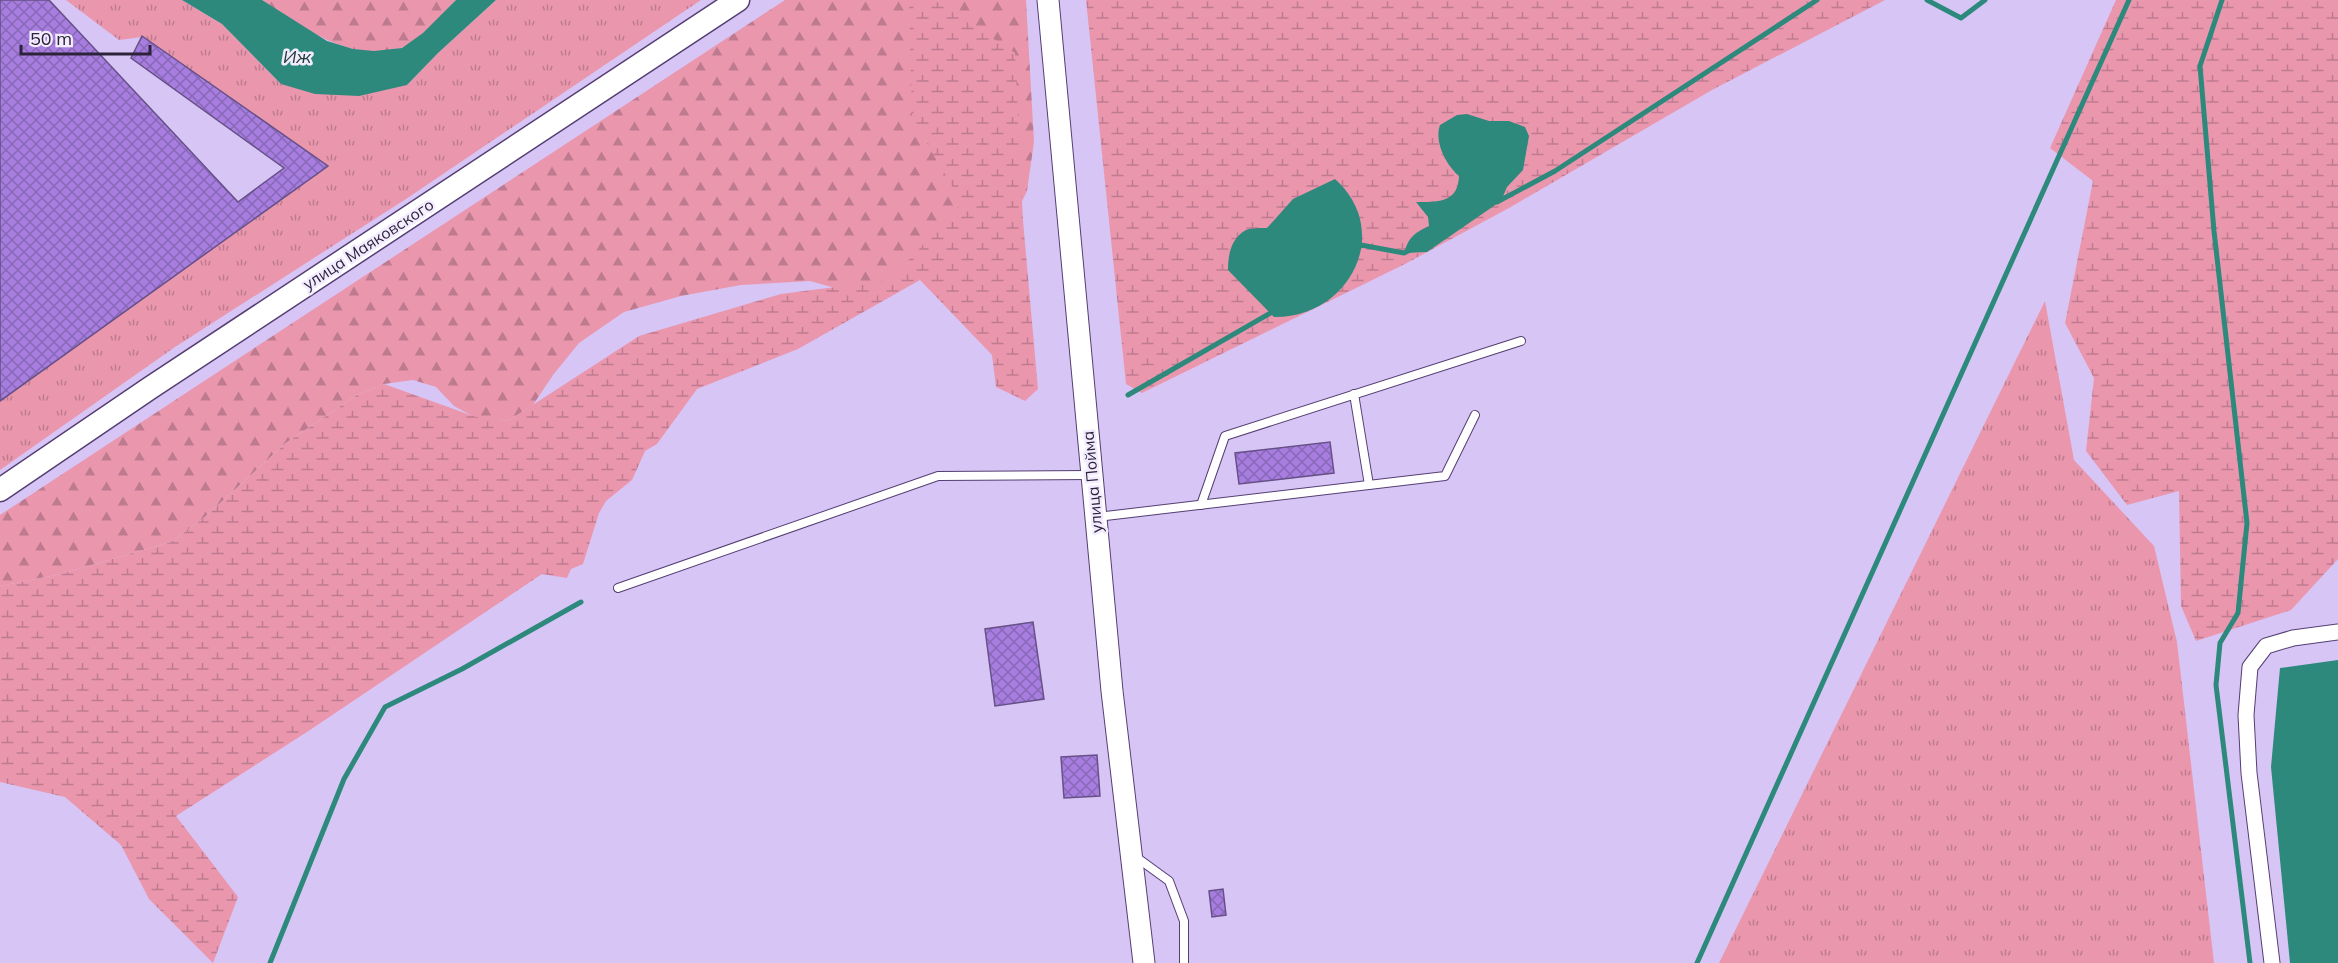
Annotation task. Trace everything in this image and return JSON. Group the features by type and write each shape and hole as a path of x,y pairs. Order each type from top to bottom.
{"main road":[{"name":"улица Маяковского","path":"0,490 160,381 738,0"},
{"name":"улица Пойма","path":"1047,0 1112,691 1144,963"}],"street":[{"path":"2272,963 2249,773 2247,715 2250,667 2266,646 2294,638 2338,632"}],"lane":[{"path":"1201,505 1224,436 1521,341"},
{"path":"1354,394 1369,485"},
{"path":"1096,517 1444,476 1475,415"},
{"path":"618,588 938,476 1092,475"},
{"path":"1130,853 1170,881 1184,921 1184,963"}],"green space":[{"path":"66,0 182,0 222,24 281,84 407,85 496,0 701,0 406,199 175,347 0,470 0,401 328,166 142,37 119,40"},
{"path":"262,0 456,0 430,27 408,45 382,52 363,51 327,40"},
{"path":"785,0 1026,0 1034,142 1027,191 1009,228 986,248 853,293 810,281 741,285 681,296 624,312 579,343 553,375 533,405 508,421 476,418 454,406 436,387 413,380 384,384 357,395 286,443 205,517 171,542 61,574 0,586 0,515"},
{"path":"909,0 934,0 1015,53 1023,221 1038,389 1025,401 996,387 992,355 920,280 798,349 697,389 657,444 645,451 632,480 606,501 599,513 583,564 571,569 567,578 542,574 310,730 176,816 238,897 213,963 149,899 121,845 65,797 0,782 0,586 61,574 171,542 205,517 286,443 357,395 384,384 476,417 508,421 639,336 781,294 890,280 962,203 912,118"},
{"path":"1086,0 1885,0 1712,90 1509,208 1405,264 1142,393 1126,384"},
{"path":"2116,0 2338,0 2338,559 2291,610 2196,641 2181,606 2179,491 2127,505 2086,451 2094,378 2065,323 2093,181 2050,148"},
{"path":"2045,301 2074,460 2154,546 2177,642 2214,963 1719,963"}],"water":[{"name":"Иж","path":"182,0 262,0 327,41 353,49 374,51 402,48 423,33 456,0 496,0 407,85 359,96 315,94 281,84 222,24"},
{"path":"1467,114 1489,121 1509,121 1525,127 1529,136 1523,170 1507,187 1501,201 1427,252 1404,253 1413,236 1429,226 1428,217 1416,202 1445,199 1451,196 1458,185 1459,176 1442,153 1439,132 1440,125 1457,115"},
{"path":"1335,179 1352,200 1361,223 1361,246 1355,268 1342,288 1323,303 1301,314 1274,317 1228,270 1231,247 1246,230 1267,228 1293,199"},
{"path":"2338,660 2338,963 2290,963 2271,767 2280,668"}],"building":[{"path":"0,0 49,0 238,202 284,168 131,58 142,36 328,166 0,401"},
{"path":"1330,442 1334,473 1239,484 1235,453"},
{"path":"1033,622 1044,699 995,706 985,629"},
{"path":"1097,755 1100,796 1064,798 1061,757"},
{"path":"1223,889 1226,915 1212,917 1209,891"}],"waterway":[{"path":"1497,202 1555,171 1817,0"},
{"path":"1927,0 1961,18 1985,0"},
{"path":"1697,963 2129,0"},
{"path":"2222,0 2200,66 2214,231 2247,523 2238,613 2220,643 2216,685 2250,963"},
{"path":"1357,250 1361,245 1404,253 1410,250"},
{"path":"1128,395 1274,311"},
{"path":"270,963 344,779 385,707 462,669 581,602"}]}
